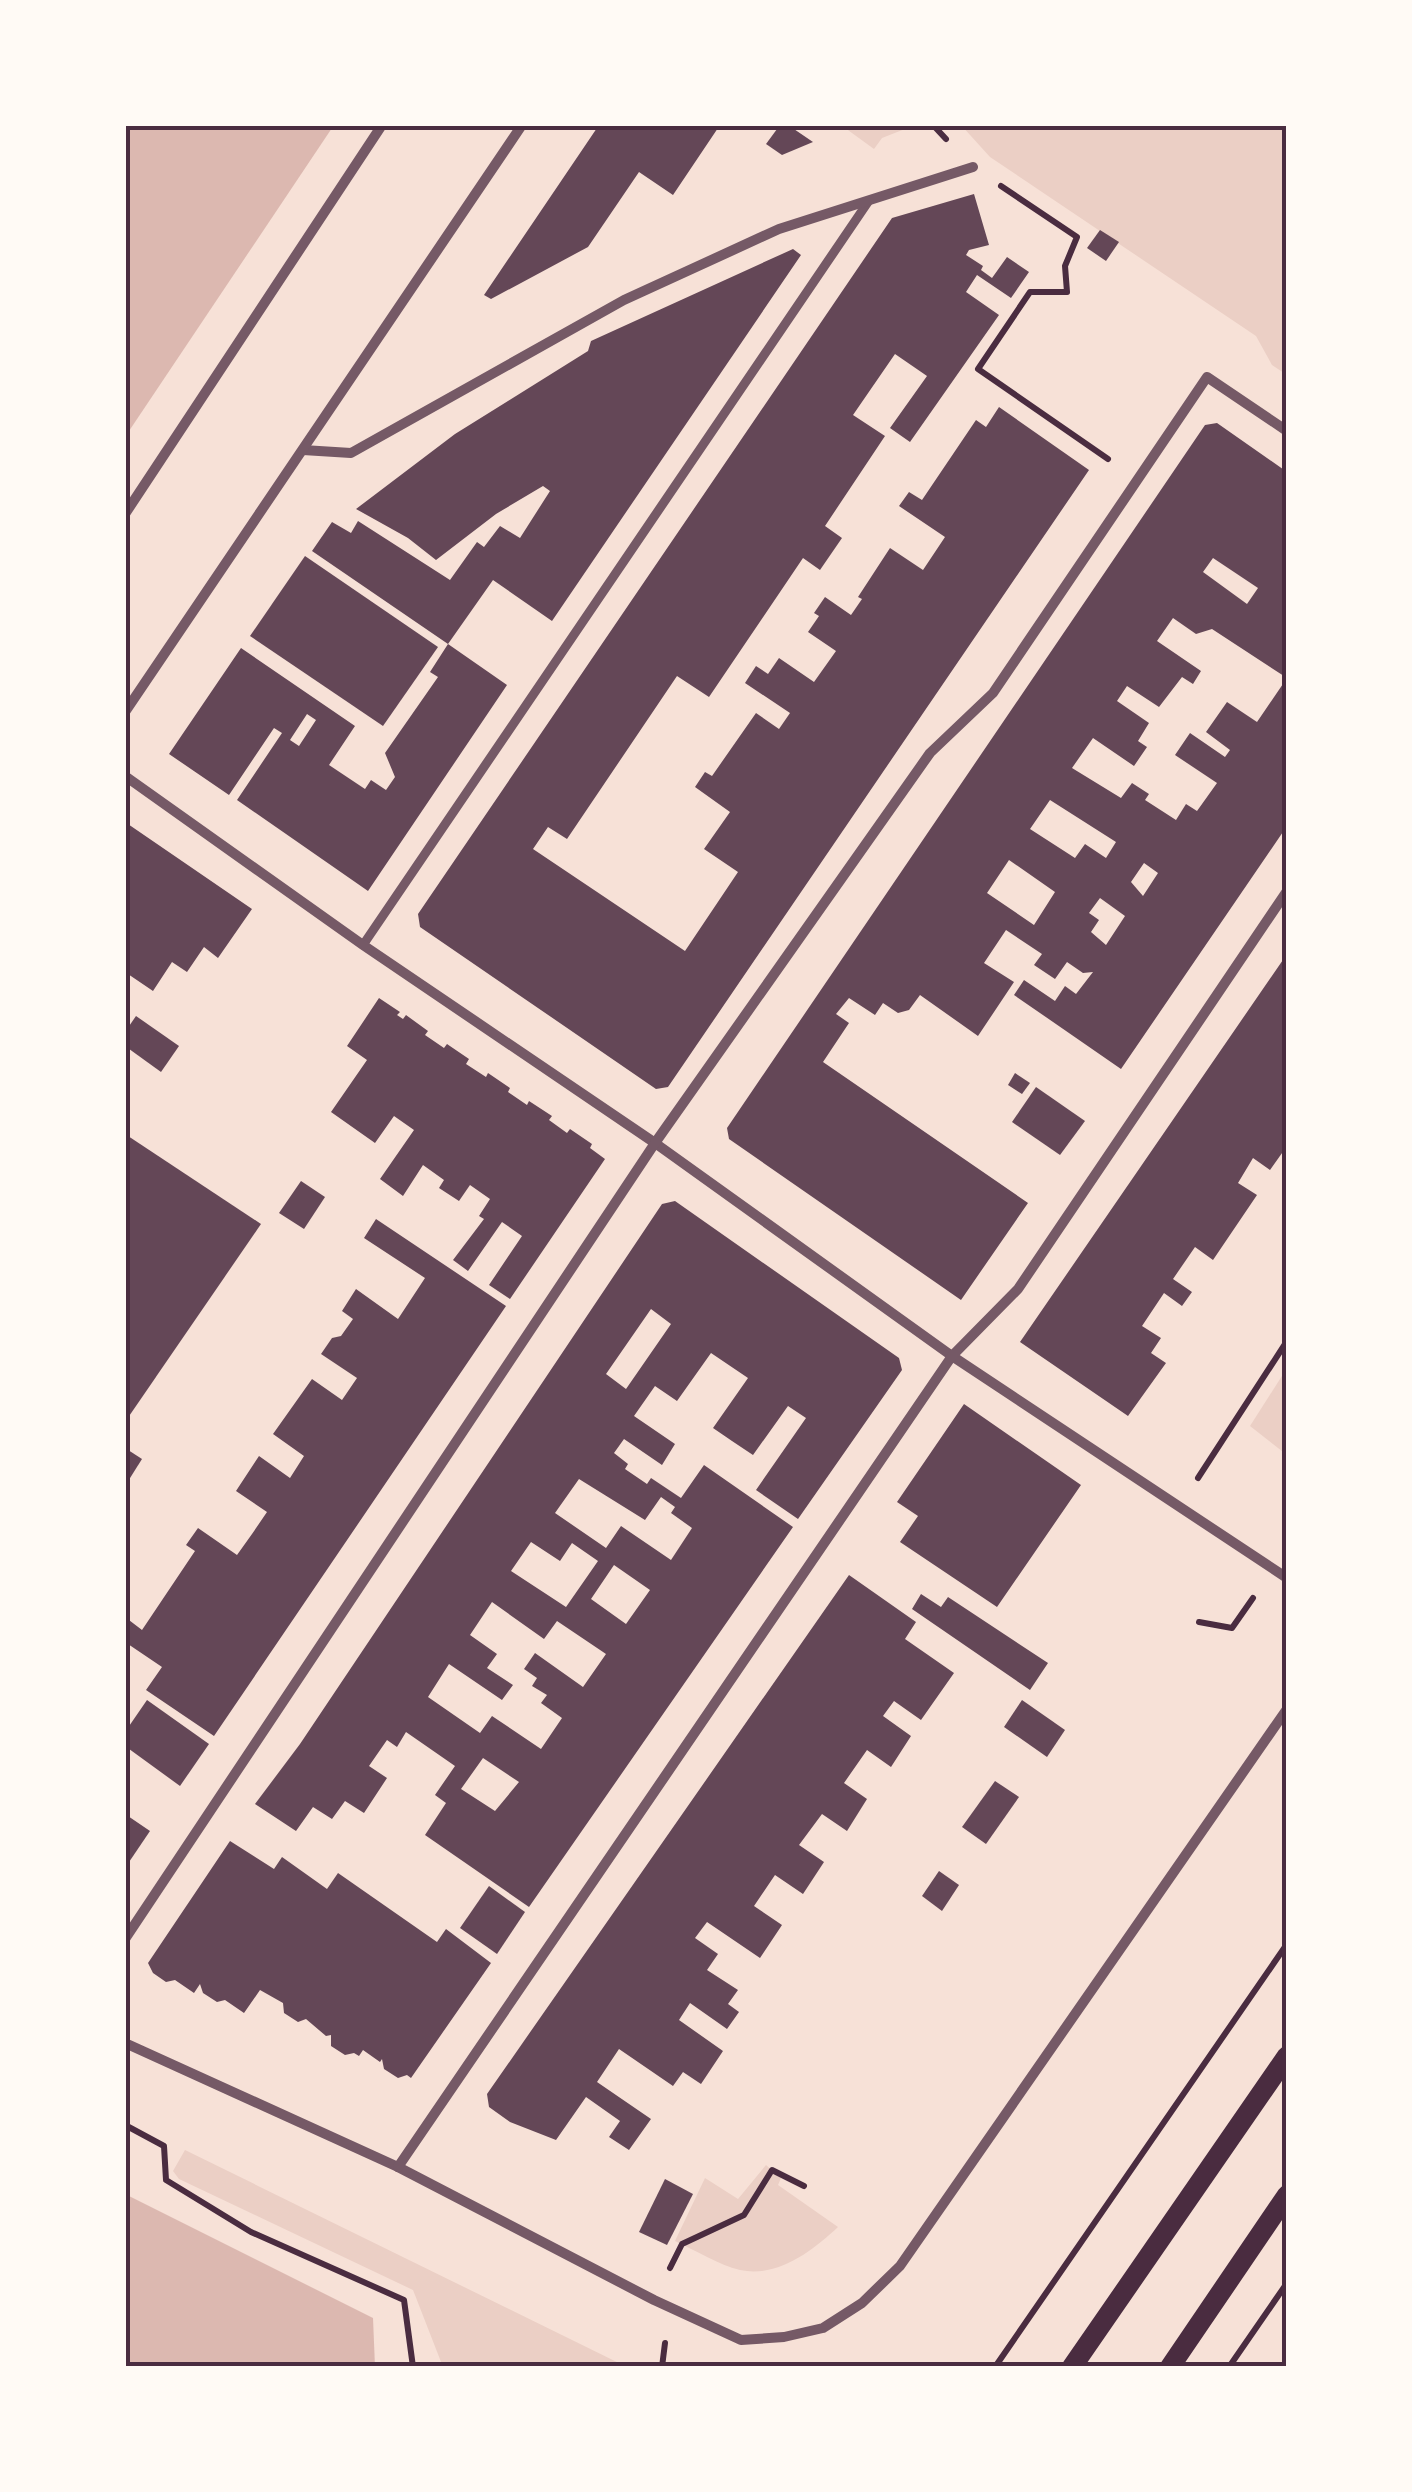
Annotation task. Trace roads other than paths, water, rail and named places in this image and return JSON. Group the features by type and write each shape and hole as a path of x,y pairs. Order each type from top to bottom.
{"main road":[{"path":"1072,2367 1287,2056"},
{"path":"1170,2367 1287,2196"}],"street":[{"path":"125,514 382,125"},
{"path":"125,712 522,125"},
{"path":"302,450 351,452 624,300 779,229 972,166"},
{"path":"363,945 868,202"},
{"path":"125,1940 655,1143 930,752 993,693 1207,377 1287,431"},
{"path":"125,776 363,945 655,1143 952,1356 1287,1578"},
{"path":"398,2167 952,1356 1018,1289 1287,891"},
{"path":"125,2043 398,2167 654,2300 741,2340 823,2328 862,2303 900,2266 1287,1709"}]}
